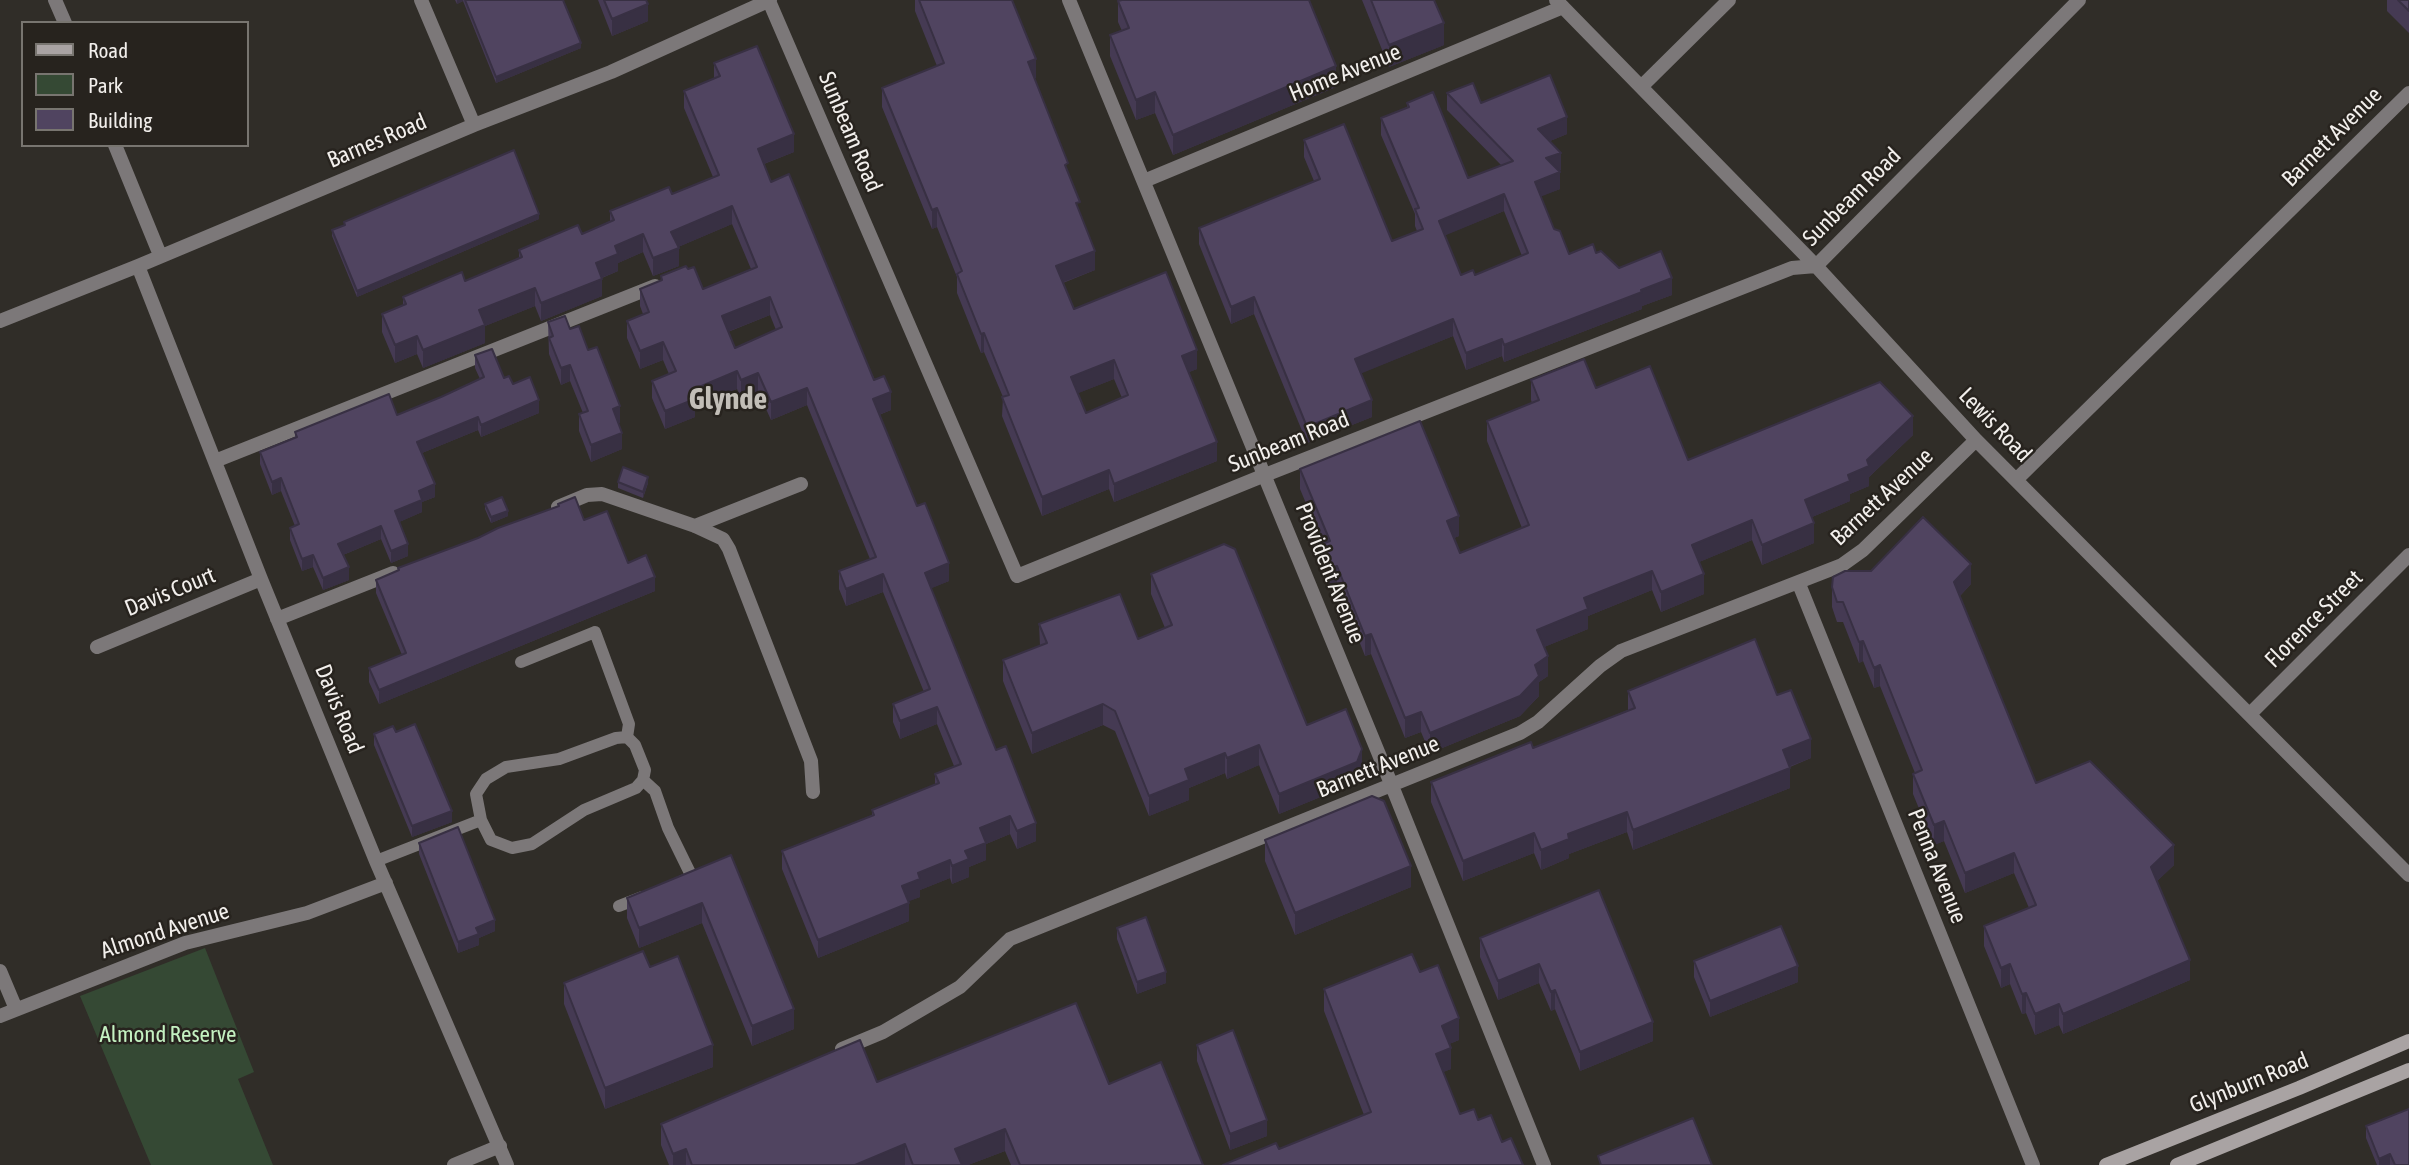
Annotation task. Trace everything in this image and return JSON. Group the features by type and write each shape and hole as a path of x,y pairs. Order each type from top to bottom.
{"main road":[{"name":"Glynburn Road","path":"2106,1165 2409,1041"},
{"path":"2177,1165 2409,1070"}],"street":[{"path":"55,0 64,21"},
{"path":"421,0 474,125"},
{"name":"Barnes Road","path":"0,321 138,267 474,125 611,72 769,0"},
{"name":"Sunbeam Road","path":"769,0 1017,576 1265,475 1792,268 1816,266 2079,0"},
{"name":"Provident Avenue","path":"1069,0 1392,786 1544,1165"},
{"path":"1641,87 1729,0"},
{"name":"Home Avenue","path":"1144,181 1559,4"},
{"name":"Lewis Road","path":"1559,4 1816,266 1976,440 2409,875"},
{"name":"Barnett Avenue","path":"2017,479 2409,93"},
{"path":"116,147 160,256"},
{"name":"Davis Road","path":"138,267 376,861 508,1165"},
{"path":"215,461 666,281"},
{"name":"Barnett Avenue","path":"822,1057 883,1031 960,987 1010,939 1520,733 1538,722 1620,651 1799,584 1842,565 1863,550 1976,440"},
{"path":"695,526 801,484"},
{"path":"548,511 586,495 602,494 720,536 729,549 811,761 813,792"},
{"name":"Florence Street","path":"2250,714 2409,555"},
{"path":"277,619 406,568"},
{"name":"Davis Court","path":"97,647 261,579"},
{"name":"Penna Avenue","path":"1799,584 2033,1165"},
{"name":"Almond Avenue","path":"0,1016 185,943 307,913 386,883"},
{"path":"0,971 16,1009"},
{"path":"454,1165 500,1146"}],"lane":[{"path":"521,662 595,632 629,723 627,737"},
{"path":"627,737 635,745 645,769 643,780 636,788 584,810 531,844 512,848 491,840 481,820 476,794 486,779 506,767 559,759 616,738 627,737"},
{"path":"619,906 692,877 668,828 655,790 643,780"},
{"path":"376,861 481,820"}],"green space":[{"name":"Almond Reserve","path":"205,948 254,1072 238,1079 273,1165 151,1165 80,996"}],"building":[{"path":"465,0 563,0 581,43 496,77"},
{"path":"604,0 646,0 648,4 612,19"},
{"path":"919,0 1012,0 1036,59 1028,62 1068,163 1065,165 1080,202 1076,203 1095,251 1056,266 1074,309 1166,272 1197,350 1182,356 1217,442 1114,484 1109,470 1042,497 1002,397 1009,395 957,274 962,271 937,208 932,210 882,88 944,63","holes":["1114,360 1128,395 1086,413 1071,377"]},
{"path":"1309,0 1336,66 1173,135 1155,92 1136,100 1110,35 1129,28 1118,1"},
{"path":"1371,0 1434,0 1444,23 1389,45"},
{"path":"2398,0 2409,0 2409,11"},
{"path":"757,46 794,134 758,149 771,182 789,174 874,380 884,376 891,392 873,399 917,506 925,503 949,563 925,573 996,750 1006,746 1036,823 1017,831 1010,816 980,828 986,843 965,851 969,859 952,866 950,860 918,873 920,879 902,886 909,903 818,940 782,851 874,815 872,810 939,783 935,774 961,764 937,707 900,721 893,704 930,689 883,574 846,589 839,571 876,557 807,388 771,402 758,373 741,380 737,371 692,390 695,399 665,411 652,381 676,371 663,342 640,351 627,321 649,312 640,289 662,280 661,276 686,266 688,269 694,267 703,289 757,267 732,206 671,232 679,248 653,258 643,234 615,246 618,254 596,263 602,279 541,303 535,288 479,310 485,325 423,350 417,336 395,345 382,314 406,304 403,297 462,272 465,281 522,257 519,250 578,225 582,234 614,220 610,211 669,187 672,194 719,175 684,91 720,76 714,63","holes":["770,297 782,327 735,348 722,316"]},
{"path":"1550,75 1567,117 1538,129 1561,153 1546,158 1560,172 1535,182 1554,229 1560,231 1569,254 1593,244 1596,253 1601,251 1619,268 1661,251 1672,278 1504,345 1502,339 1466,353 1453,319 1355,359 1372,400 1307,427 1254,297 1231,307 1199,228 1320,179 1304,140 1344,124 1392,241 1423,229 1415,209 1419,208 1381,118 1409,107 1407,103 1433,92 1468,178 1513,161 1447,93 1473,83 1481,103","holes":["1504,194 1528,253 1475,275 1473,270 1461,275 1439,221"]},
{"path":"514,150 539,214 357,291 332,230 345,225 344,222"},
{"path":"565,316 570,329 579,326 588,350 597,347 620,406 613,409 622,433 591,445 579,414 588,411 570,365 561,368 549,338 553,336 548,322"},
{"path":"492,349 504,378 509,376 513,384 530,377 539,400 481,425 478,417 417,442 435,484 419,491 422,500 395,511 408,544 391,551 381,526 338,544 349,567 323,578 313,555 302,559 290,528 299,524 281,478 272,482 260,452 297,437 295,432 389,394 397,415 441,397 484,377 475,355"},
{"path":"1584,359 1596,388 1650,366 1688,460 1880,382 1913,416 1867,460 1869,466 1848,475 1850,481 1805,500 1814,523 1762,545 1752,520 1692,545 1704,574 1661,592 1652,571 1584,598 1588,609 1537,630 1548,656 1535,665 1539,676 1520,696 1430,733 1421,712 1405,718 1371,634 1365,636 1337,566 1329,568 1320,545 1330,541 1300,469 1420,421 1459,516 1447,521 1460,553 1529,525 1487,421 1539,400 1531,380"},
{"path":"623,467 648,477 643,492 618,482"},
{"path":"502,497 508,511 491,517 485,504"},
{"path":"575,497 584,520 607,511 628,563 646,555 655,577 379,690 369,668 406,653 376,580 399,570 398,568 559,506 558,504"},
{"path":"1923,517 1971,564 1954,582 2036,783 2090,761 2174,845 2151,867 2190,960 2063,1014 2059,1004 2035,1014 2026,993 2022,994 2010,964 2001,968 1984,926 2036,905 2014,853 1965,873 1944,821 1934,825 1913,774 1922,770 1880,665 1874,668 1863,641 1859,642 1843,602 1837,602 1832,587 1833,577 1845,571 1871,571"},
{"path":"1224,544 1235,549 1307,725 1346,709 1362,749 1357,762 1279,794 1259,745 1227,758 1225,753 1185,769 1189,780 1149,796 1115,711 1103,704 1032,733 1003,660 1047,643 1039,624 1120,594 1138,639 1172,625 1151,574"},
{"path":"1755,639 1777,695 1791,690 1811,739 1783,750 1790,768 1633,830 1627,812 1568,834 1569,839 1541,850 1534,833 1463,861 1431,782 1531,742 1533,748 1635,708 1628,691"},
{"path":"415,724 452,811 412,826 374,734 393,726 396,732"},
{"path":"1372,796 1384,801 1411,866 1295,913 1265,840"},
{"path":"458,827 495,920 476,928 479,934 458,942 419,843"},
{"path":"731,855 794,1009 752,1026 702,903 639,928 627,898"},
{"path":"1599,890 1653,1022 1580,1052 1555,990 1551,992 1539,964 1498,981 1480,938"},
{"path":"1146,917 1166,972 1137,982 1117,928"},
{"path":"1781,926 1798,966 1710,1001 1694,961"},
{"path":"643,951 650,967 678,956 713,1045 605,1088 564,983"},
{"path":"1412,954 1420,972 1438,965 1459,1018 1442,1026 1451,1048 1436,1054 1460,1114 1474,1109 1478,1120 1491,1115 1502,1142 1511,1138 1523,1165 1223,1165 1276,1143 1279,1149 1371,1112 1324,989"},
{"path":"1076,1003 1109,1084 1161,1062 1203,1165 1020,1165 1005,1129 955,1149 962,1165 913,1165 905,1144 855,1165 692,1165 686,1149 673,1154 661,1124 860,1040 877,1082"},
{"path":"1233,1030 1267,1120 1230,1134 1197,1045"},
{"path":"2409,1109 2409,1165 2395,1165 2390,1154 2379,1159 2366,1126"},
{"path":"1693,1118 1712,1165 1601,1165 1598,1156"}],"district":[{"name":"Glynde","path":"728,400"}]}
